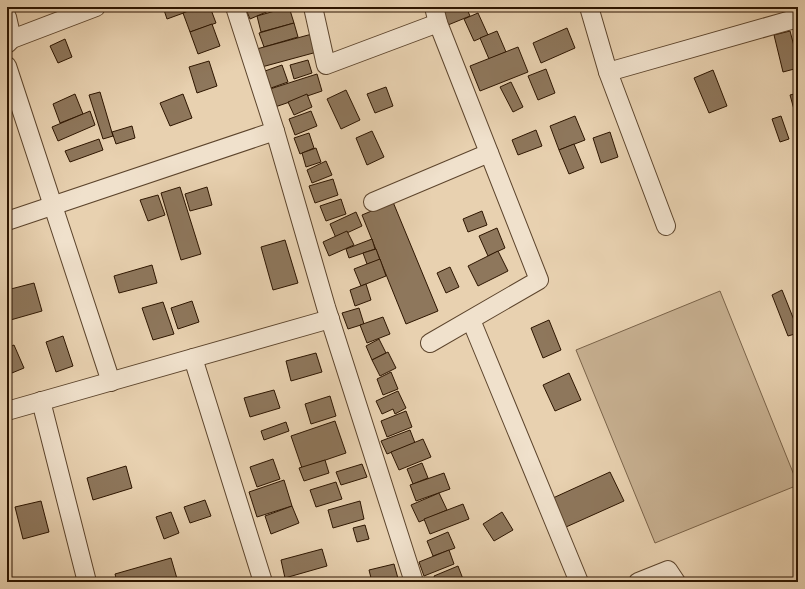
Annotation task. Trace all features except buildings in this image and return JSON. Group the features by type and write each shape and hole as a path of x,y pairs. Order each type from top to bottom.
{"street":[{"path":"7,17 9,42 96,7"},
{"path":"235,7 275,131 330,319 414,582"},
{"path":"313,7 326,65 436,15 539,280 430,343"},
{"path":"589,7 608,72 666,226"},
{"path":"608,72 798,18"},
{"path":"7,66 111,382"},
{"path":"7,221 275,131"},
{"path":"373,202 490,153"},
{"path":"7,411 330,319"},
{"path":"471,320 579,582"},
{"path":"194,358 263,582"},
{"path":"41,401 87,582"},
{"path":"638,582 668,570 676,582"}],"shaded area":[{"path":"720,291 798,485 655,543 576,350"}]}
